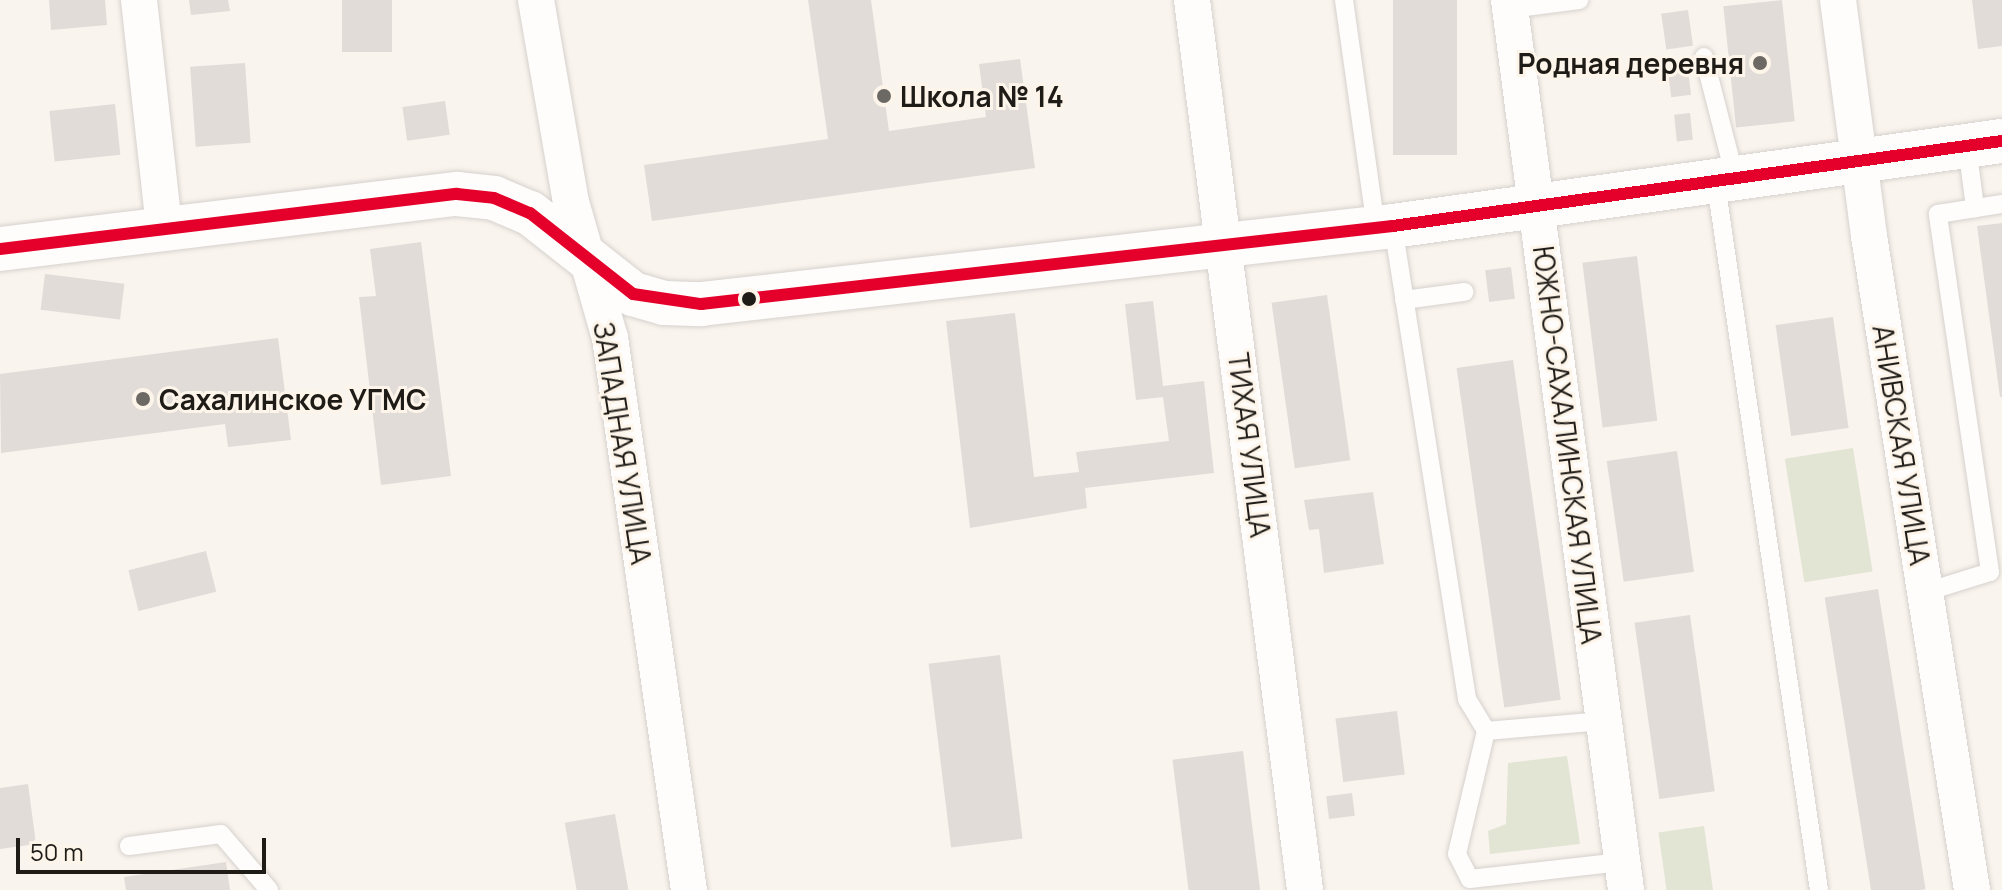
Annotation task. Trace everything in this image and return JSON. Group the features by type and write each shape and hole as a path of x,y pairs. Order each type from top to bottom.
{"street":[{"path":"139,0 164,227"},
{"name":"ЗАПАДНАЯ УЛИЦА","path":"536,0 571,202 610,338 689,890"},
{"name":"ТИХАЯ УЛИЦА","path":"1192,0 1305,890"},
{"name":"АНИВСКАЯ УЛИЦА","path":"1838,0 1859,162 1972,890"},
{"name":"ЮЖНО-САХАЛИНСКАЯ УЛИЦА","path":"1510,4 1539,207 1624,876"},
{"path":"0,249 457,194 494,198 530,213 592,267 633,294 664,303 701,304 1224,242 1384,227 1985,144"}],"lane":[{"path":"1344,0 1384,227 1404,300 1452,633 1467,699 1486,731 1457,854 1470,879 1624,876"},
{"path":"1510,4 1579,0"},
{"path":"1704,57 1726,182 1819,890"},
{"path":"1975,208 1985,144"},
{"path":"1926,592 1990,572 1938,214 2002,204"},
{"path":"1404,300 1464,292"},
{"path":"1486,731 1603,721"},
{"path":"129,846 221,834 269,890"}],"green space":[{"path":"1853,448 1873,571 1804,582 1785,459"},
{"path":"1567,756 1580,844 1490,854 1488,831 1506,824 1508,763"},
{"path":"1704,826 1713,890 1667,890 1658,832"}],"building":[{"path":"49,0 105,0 107,25 51,30"},
{"path":"189,0 228,0 230,11 191,15"},
{"path":"342,0 392,0 392,52 342,52"},
{"path":"808,0 871,0 889,131 986,117 979,64 1020,59 1035,168 652,221 644,165 828,139"},
{"path":"1393,0 1457,0 1457,155 1393,155"},
{"name":"Родная деревня","path":"1782,0 1795,121 1736,127 1723,6"},
{"path":"1972,0 2002,0 2002,46 1978,49"},
{"path":"1688,10 1693,46 1666,49 1661,14"},
{"path":"245,63 251,143 196,147 190,67"},
{"path":"1688,70 1691,95 1671,97 1668,72"},
{"path":"445,101 450,135 407,141 402,107"},
{"path":"115,104 120,155 55,162 49,111"},
{"path":"1690,113 1693,140 1677,142 1674,115"},
{"path":"2002,223 2002,397 2000,397 1977,226"},
{"name":"Сахалинское УГМС","path":"421,242 451,476 381,485 359,297 376,296 370,249"},
{"path":"1637,256 1657,421 1603,427 1582,263"},
{"path":"1511,267 1515,299 1489,302 1485,270"},
{"path":"45,274 124,284 120,319 41,310"},
{"path":"1327,295 1350,460 1295,468 1272,303"},
{"path":"1153,301 1163,386 1204,381 1214,473 1085,488 1087,508 970,528 946,321 1015,313 1034,477 1079,472 1076,452 1169,441 1163,397 1136,400 1125,304"},
{"path":"1833,317 1849,428 1791,436 1776,325"},
{"name":"Сахалинское УГМС","path":"278,338 291,440 228,447 225,424 1,453 0,374"},
{"path":"1513,360 1561,700 1504,708 1457,368"},
{"path":"1677,451 1694,572 1624,582 1607,461"},
{"path":"1373,492 1384,564 1324,573 1319,529 1309,530 1304,500"},
{"path":"206,551 216,592 139,611 128,570"},
{"path":"1878,589 1926,889 1871,890 1825,597"},
{"path":"1690,615 1715,791 1659,799 1635,623"},
{"path":"1000,655 1023,839 951,847 929,664"},
{"path":"1397,711 1405,775 1343,782 1335,719"},
{"path":"1243,751 1260,890 1189,890 1173,760"},
{"path":"28,784 36,844 0,849 0,788"},
{"path":"1352,793 1355,816 1329,819 1326,796"},
{"path":"615,814 628,890 577,890 565,823"},
{"path":"226,862 230,890 126,890 124,877"}],"transit line":[{"path":"0,249 457,194 494,198 530,213 633,294 701,304 1393,226 2002,141"}],"place":[{"name":"Родная деревня","path":"1760,63"},
{"name":"Школа № 14","path":"884,96"},
{"name":"Сахалинское УГМС","path":"143,399"}]}
